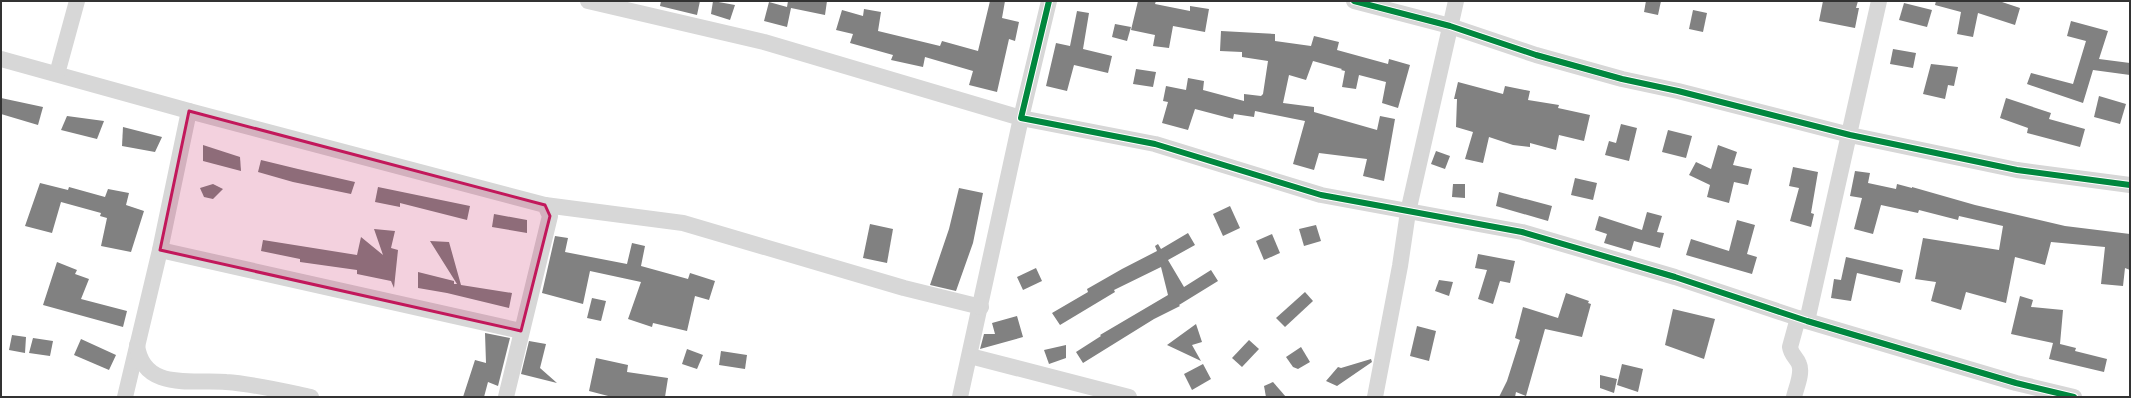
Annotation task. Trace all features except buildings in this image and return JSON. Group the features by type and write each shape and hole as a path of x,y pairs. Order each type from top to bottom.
{"street":[{"path":"57,74 78,1"},
{"path":"588,1 764,42 1021,118 1155,144 1321,195 1522,232 1566,244 1802,319 2016,383 2074,397"},
{"path":"960,397 981,307 1021,118 1049,1"},
{"path":"1354,1 1450,26 1536,55 1615,77 1850,135 2017,170 2130,185"},
{"path":"1375,397 1400,266 1408,212 1456,1"},
{"path":"1794,397 1800,368 1799,364 1790,352 1790,347 1802,319 1850,135 1879,1"},
{"path":"1,59 189,111 545,205 683,223 904,288 981,307"},
{"path":"125,397 160,250 189,111"},
{"path":"506,397 550,216 545,205"},
{"path":"160,250 521,331"},
{"path":"137,346 138,354 148,369 170,380 188,383 226,382 311,397"},
{"path":"970,356 1129,397"}],"highlighted area":[{"path":"189,111 535,201 545,205 550,216 521,331 160,250"}],"cycle path":[{"path":"1049,1 1021,118 1155,144 1321,195 1522,232 1675,277 1807,321 2016,383 2074,397"},
{"path":"1354,1 1450,26 1536,55 1622,79 1678,91 1850,135 2017,170 2130,185"}]}
